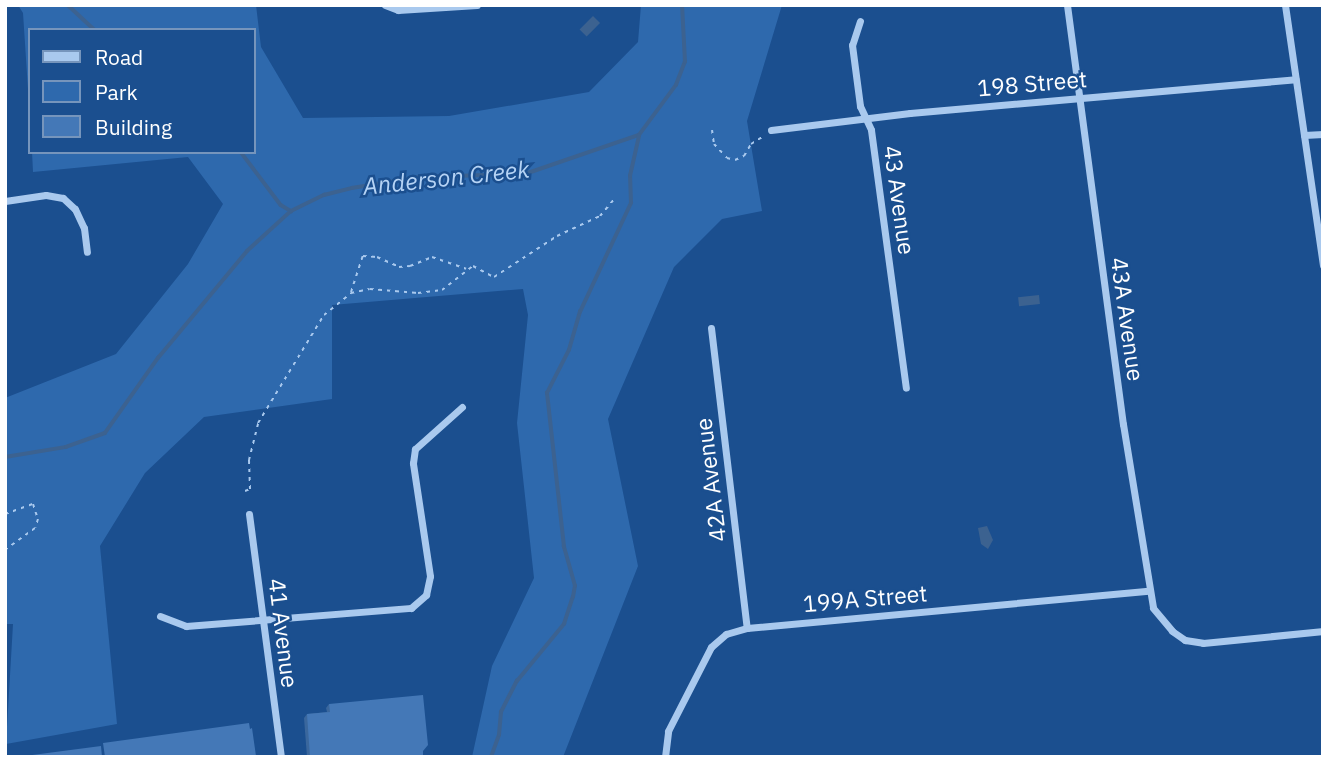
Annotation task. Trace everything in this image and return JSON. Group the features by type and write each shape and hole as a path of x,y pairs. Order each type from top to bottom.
{"street":[{"path":"385,5 398,10 477,5"},
{"name":"43A Avenue","path":"1067,5 1148,591 1153,608 1172,631 1185,640 1203,643 1323,631"},
{"path":"1285,5 1323,265"},
{"name":"43 Avenue","path":"860,21 852,45 860,106 871,130 906,388"},
{"name":"198 Street","path":"771,130 865,118 1296,79"},
{"path":"1304,135 1323,134"},
{"path":"5,201 46,195 63,198 75,209 84,228 87,252"},
{"name":"42A Avenue","path":"711,328 747,628"},
{"path":"160,616 186,626 411,608 426,595 430,576 415,449 462,407"},
{"name":"41 Avenue","path":"249,514 281,757"},
{"name":"199A Street","path":"665,757 668,731 711,648 726,634 747,628 1148,591"}],"path":[{"path":"712,130 715,144 727,158 735,160 744,156 751,144 771,130"},
{"path":"245,491 250,489 249,460 258,423 324,315 351,293 370,289 418,293 442,290 473,266 494,277 557,236 600,216 615,198"},
{"path":"351,293 363,256 377,257 398,267 410,266 432,257 467,270"},
{"path":"5,514 33,503 38,519 35,528 5,550"}],"green space":[{"path":"18,5 256,5 261,47 303,118 449,116 589,92 638,42 641,5 782,5 747,121 762,211 722,219 674,267 608,419 638,566 563,757 472,757 492,666 534,578 517,423 528,315 523,289 332,305 332,399 204,417 145,473 100,546 117,724 6,744 13,624 5,624 5,398 116,354 188,264 223,204 188,157 33,172 32,154 256,154 256,28 28,28 28,89 23,13"}],"shaded area":[{"path":"593,16 600,23 587,37 580,29"},
{"path":"1039,295 1040,304 1019,306 1018,297"},
{"path":"987,526 993,540 988,549 981,544 978,528"}],"building":[{"path":"423,695 428,745 423,751 423,757 310,757 307,714 330,712 329,704"},
{"path":"249,723 256,756 105,757 103,743"},
{"path":"101,746 102,757 17,757"}],"waterway":[{"path":"68,5 93,28"},
{"name":"Anderson Creek","path":"5,457 66,447 105,433 158,358 247,251 291,211 324,195 421,177 525,174 639,135 676,85 685,62 682,5"},
{"path":"491,757 499,735 501,712 517,681 564,624 573,597 575,586 564,547 547,393 569,350 580,312 631,203 630,176 639,136"},
{"path":"243,154 281,205 291,211"}]}
